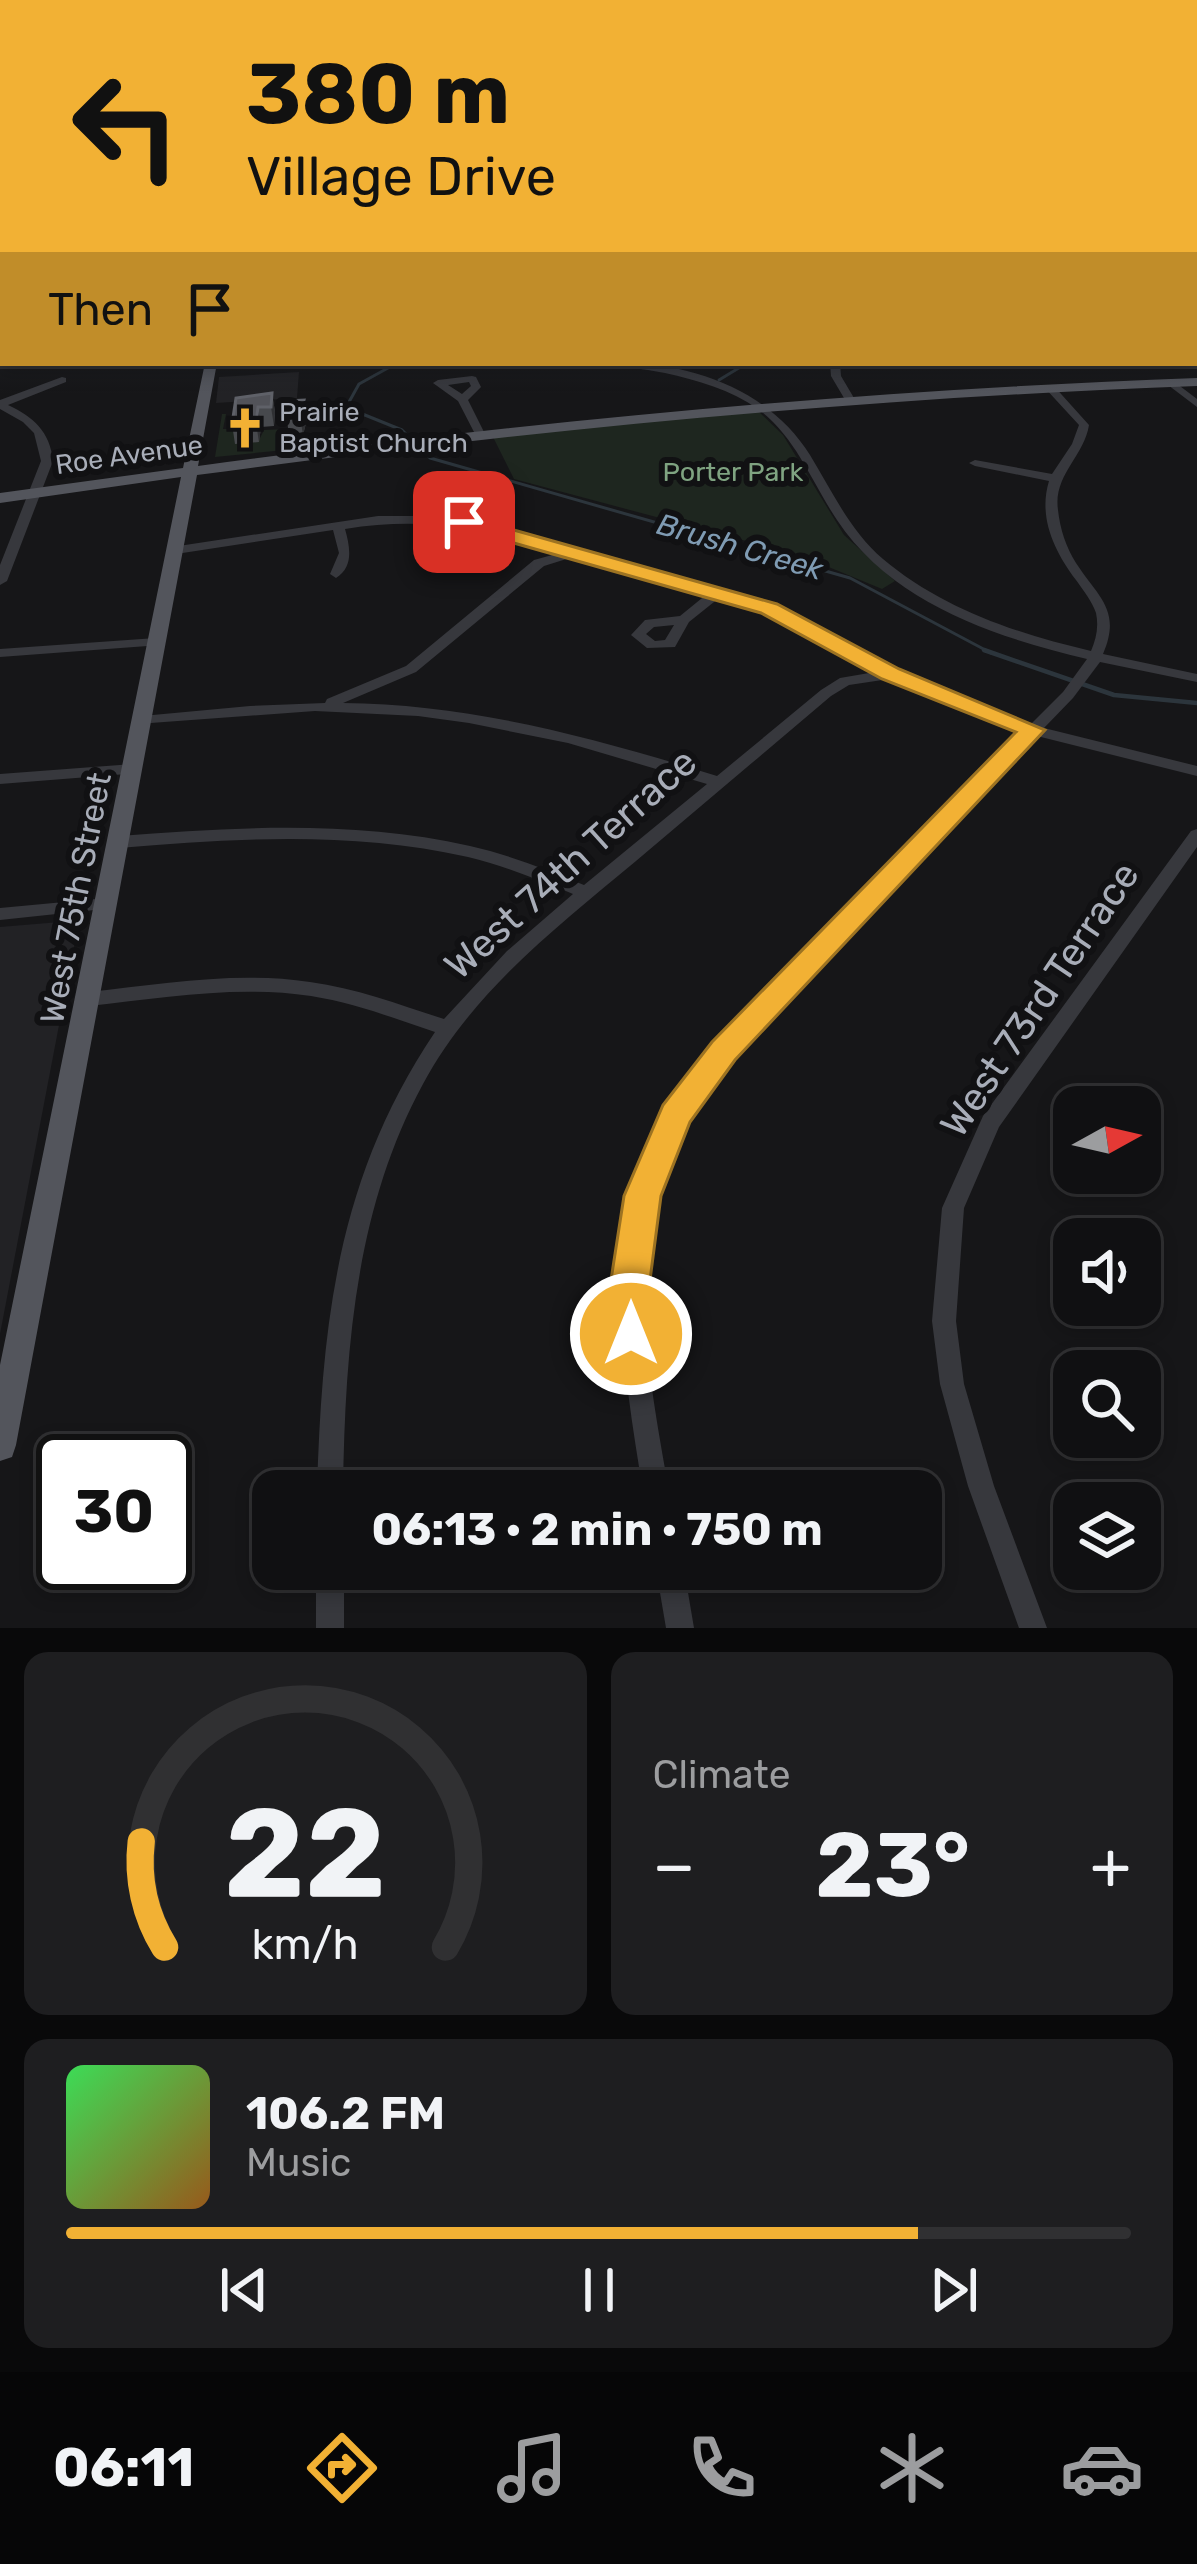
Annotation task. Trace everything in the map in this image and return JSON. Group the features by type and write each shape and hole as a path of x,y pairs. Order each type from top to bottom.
{"main road":[{"name":"West 75th Street","path":"0,1445 210,366"},
{"name":"Roe Avenue","path":"0,498 479,432 756,405 1197,382"}],"street":[{"path":"836,366 836,376 849,398"},
{"path":"673,368 756,405 787,430 851,532 902,580 1005,631 1197,678"},
{"path":"0,404 62,380"},
{"path":"1172,383 1197,404"},
{"path":"653,1470 631,1334 630,1280 643,1196 676,1115 723,1051 1099,657 1106,635 1105,615 1056,533 1051,511 1054,478 1085,430 1078,414 1049,387"},
{"path":"462,399 479,432"},
{"path":"0,404 43,435 47,461 0,581"},
{"path":"975,463 1054,478"},
{"path":"176,550 338,525 446,520 718,592 784,615 890,674 1032,730 1197,771"},
{"path":"336,574 345,553 338,525"},
{"path":"539,542 539,563"},
{"path":"313,706 398,677 539,563 576,552"},
{"path":"684,620 718,592"},
{"path":"0,653 156,642"},
{"path":"845,681 851,653"},
{"name":"West 74th Terrace","path":"331,1470 334,1354 356,1227 390,1130 448,1028 501,968 718,782 845,681 890,674"},
{"path":"398,677 395,698 411,712"},
{"path":"142,721 313,706 411,712 569,738 718,782"},
{"path":"0,779 134,769"},
{"path":"119,842 236,831 350,832 444,846 585,892"},
{"name":"West 73rd Terrace","path":"1033,1628 975,1467 952,1384 944,1321 953,1208 990,1122 1197,835"},
{"path":"0,914 107,904"},
{"path":"88,999 207,986 296,987 379,1004 448,1028"},
{"path":"330,1590 330,1628"},
{"path":"674,1590 680,1628"}],"shaded area":[{"path":"299,372 297,398 216,403 219,377"},
{"path":"74,924 77,931 0,1334 0,927"}],"green space":[{"name":"Porter Park","path":"758,411 783,435 844,535 895,581 882,589 802,556 514,479 492,435"},
{"path":"222,414 226,414 223,429 238,429 259,440 264,430 286,429 286,438 296,438 295,449 215,457"}],"building":[{"path":"272,393 271,407 258,407 256,423 232,424 236,398"},
{"path":"304,400 300,416 286,415 287,401"}],"waterway":[{"name":"Brush Creek","path":"392,366 359,384 349,402 355,411 402,430 430,458 850,578 988,651"},
{"path":"719,380 742,366"},
{"name":"Brush Creek","path":"984,650 988,651"},
{"name":"Brush Creek","path":"988,651 1114,695 1197,703"}],"place":[{"name":"Prairie Baptist Church","path":"245,428"}],"route":[{"path":"464,522 769,608 890,674 1032,730 700,1078 656,1156 643,1196 630,1280 631,1334"}]}
